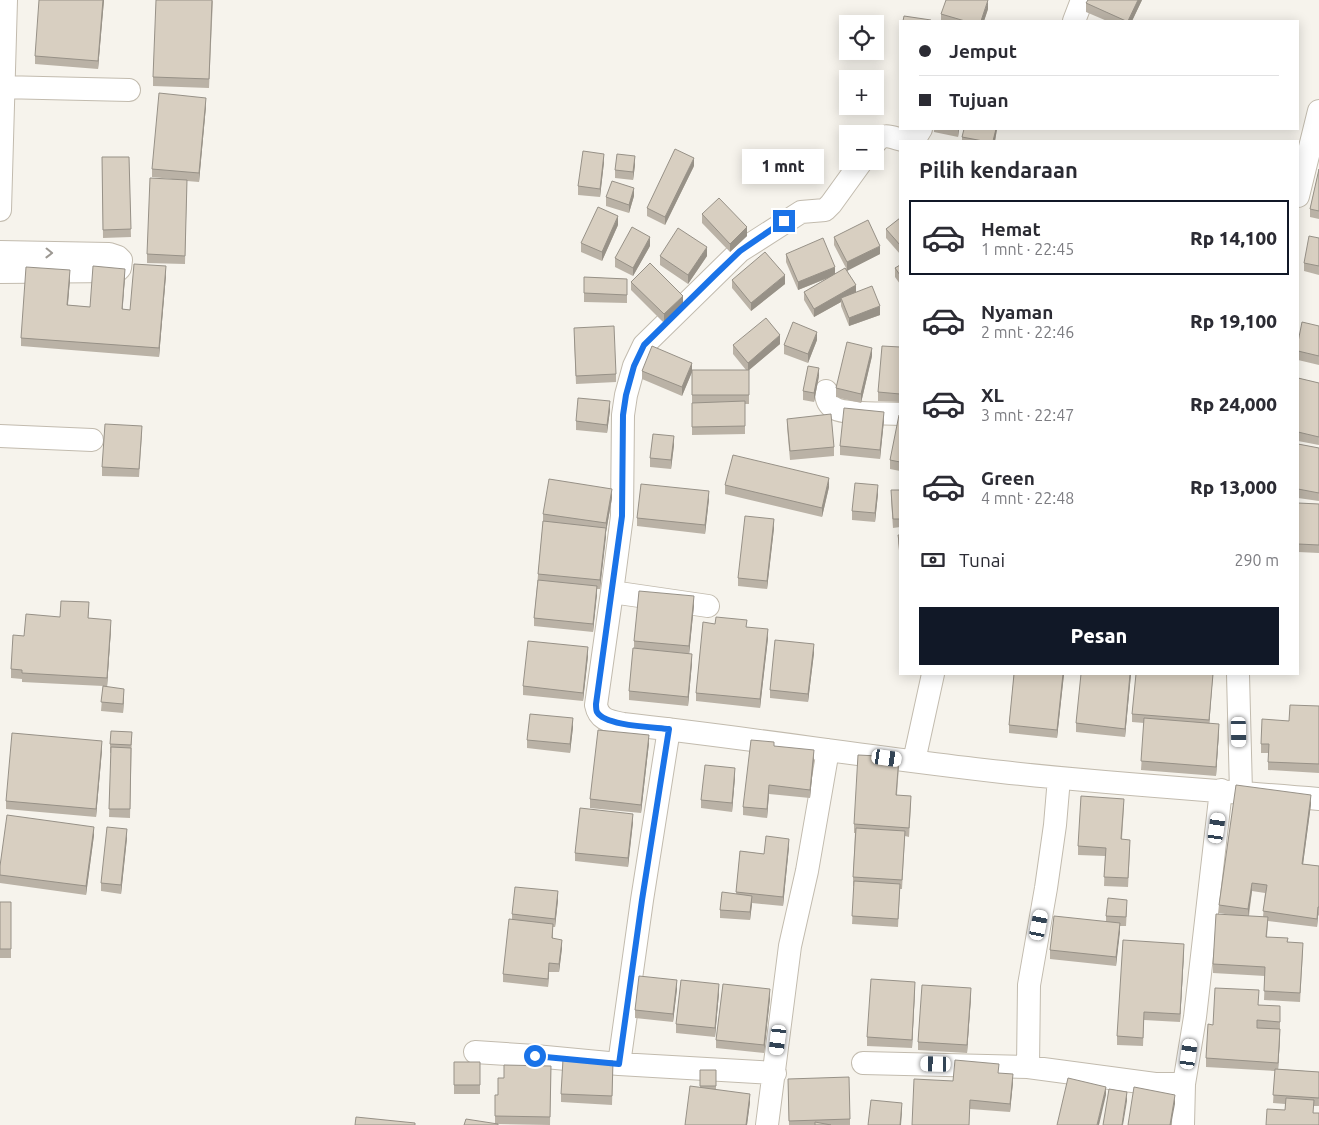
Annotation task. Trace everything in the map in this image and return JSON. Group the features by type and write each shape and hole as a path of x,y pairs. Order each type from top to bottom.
{"street":[{"path":"0,210 2,87 6,0"},
{"path":"1074,20 1082,0"},
{"path":"2,87 129,90"},
{"path":"1299,192 1319,111"},
{"path":"911,140 916,138 920,130"},
{"path":"884,136 892,136 900,140"},
{"path":"856,170 825,210 802,212 740,251 644,345 634,366 623,415 622,516 597,696 597,713 606,720 623,724 746,738 914,762 1157,787 1319,799"},
{"path":"0,252 109,254 121,260 120,268 117,271 0,272"},
{"path":"826,391 827,401 834,408 864,413 899,414"},
{"path":"0,436 92,440"},
{"path":"612,592 708,606"},
{"path":"914,762 932,675"},
{"path":"1183,1125 1184,1084 1231,791 1238,675"},
{"path":"619,1064 669,729"},
{"path":"767,1125 790,946 809,861 828,750"},
{"path":"1028,1066 1029,985 1046,888 1055,825 1059,778"},
{"path":"475,1052 619,1064 775,1073"},
{"path":"863,1063 1028,1066 1146,1083 1184,1084"}],"building":[{"path":"39,0 103,0 98,61 35,56"},
{"path":"156,0 212,0 209,79 153,77"},
{"path":"946,0 988,0 981,20 962,20 941,14"},
{"path":"1088,0 1138,0 1128,20 1124,20 1086,3"},
{"path":"904,16 931,20 903,20"},
{"path":"159,93 206,98 199,173 152,169"},
{"path":"964,130 996,130 993,140 962,137"},
{"path":"675,149 694,158 665,217 647,208"},
{"path":"583,151 604,154 600,189 578,186"},
{"path":"617,154 635,156 633,172 615,170"},
{"path":"102,157 129,157 131,229 103,230"},
{"path":"1319,169 1319,211 1310,209"},
{"path":"150,178 187,180 185,256 147,254"},
{"path":"612,181 634,188 629,205 606,197"},
{"path":"719,198 747,227 730,244 702,214"},
{"path":"598,207 618,216 602,252 581,243"},
{"path":"899,219 899,244 886,229"},
{"path":"868,220 880,246 847,262 834,237"},
{"path":"632,227 650,237 633,268 615,258"},
{"path":"678,228 707,247 688,275 660,256"},
{"path":"1309,236 1319,238 1319,266 1304,263"},
{"path":"823,238 835,267 798,282 786,254"},
{"path":"765,252 785,275 751,303 732,280"},
{"path":"650,263 683,296 664,314 631,282"},
{"path":"134,264 166,266 159,348 21,338 26,267 70,270 67,305 90,307 93,266 125,269 122,309 130,310"},
{"path":"899,266 899,274 895,268"},
{"path":"845,268 856,285 814,309 804,292"},
{"path":"584,277 627,279 627,295 584,293"},
{"path":"872,286 880,306 849,318 841,298"},
{"path":"766,318 780,335 748,363 733,345"},
{"path":"793,322 817,332 808,354 784,345"},
{"path":"1302,322 1319,326 1319,356 1299,351"},
{"path":"614,326 616,374 576,376 574,328"},
{"path":"847,342 872,348 861,394 836,388"},
{"path":"652,346 692,363 682,387 642,371"},
{"path":"882,346 899,347 899,394 878,392"},
{"path":"808,366 819,368 814,393 803,391"},
{"path":"692,370 749,370 749,395 692,395"},
{"path":"1299,378 1319,383 1319,437 1299,432"},
{"path":"578,398 610,401 607,425 576,421"},
{"path":"745,401 745,426 692,427 692,403"},
{"path":"844,408 884,412 880,450 840,446"},
{"path":"831,414 834,447 790,451 787,419"},
{"path":"899,415 899,462 890,460"},
{"path":"105,424 142,426 139,469 102,467"},
{"path":"653,434 674,436 671,460 650,458"},
{"path":"1299,444 1319,448 1319,493 1299,489"},
{"path":"733,455 829,478 822,508 725,485"},
{"path":"549,479 612,489 606,523 543,514"},
{"path":"855,483 878,485 875,513 852,511"},
{"path":"641,484 709,491 705,525 637,518"},
{"path":"891,490 899,490 899,519 893,519"},
{"path":"1299,503 1319,504 1319,545 1299,544"},
{"path":"745,516 774,519 767,581 738,578"},
{"path":"543,521 606,528 600,580 538,574"},
{"path":"538,580 597,586 593,624 534,618"},
{"path":"639,591 694,596 689,646 634,641"},
{"path":"61,601 89,602 88,618 111,620 107,678 22,673 22,670 11,669 13,635 24,636 26,614 60,617"},
{"path":"716,617 747,620 746,627 768,629 760,699 696,693 703,622 715,624"},
{"path":"775,640 814,644 808,694 770,690"},
{"path":"528,641 588,647 583,693 523,686"},
{"path":"633,648 692,654 688,697 629,691"},
{"path":"1014,675 1063,675 1057,730 1009,725"},
{"path":"1081,675 1130,675 1125,729 1076,723"},
{"path":"1136,675 1213,675 1209,720 1132,714"},
{"path":"103,686 124,689 123,704 101,702"},
{"path":"1290,705 1319,706 1319,764 1268,762 1269,744 1261,744 1262,719 1289,721"},
{"path":"530,714 573,718 570,744 527,740"},
{"path":"1144,718 1219,724 1216,767 1141,761"},
{"path":"598,730 649,735 641,805 590,799"},
{"path":"111,731 132,732 131,745 110,744"},
{"path":"12,733 102,741 96,809 6,801"},
{"path":"751,740 774,742 774,746 814,750 810,790 769,785 767,809 743,807"},
{"path":"111,747 131,748 130,809 109,809"},
{"path":"858,755 899,757 896,795 911,796 909,828 854,824"},
{"path":"705,765 735,768 732,803 701,800"},
{"path":"1236,785 1311,795 1302,864 1319,866 1319,907 1317,919 1263,911 1267,885 1252,883 1248,909 1219,905"},
{"path":"1081,796 1124,799 1121,839 1130,840 1128,878 1104,877 1106,848 1078,846"},
{"path":"580,808 633,814 628,858 575,853"},
{"path":"7,815 94,827 86,886 0,875"},
{"path":"107,827 127,829 121,885 101,883"},
{"path":"856,828 905,831 902,880 853,877"},
{"path":"766,836 789,839 783,897 736,892 740,851 764,854"},
{"path":"854,881 900,884 898,919 852,916"},
{"path":"515,887 558,891 555,919 512,914"},
{"path":"722,892 752,896 750,912 720,910"},
{"path":"1108,898 1127,900 1126,917 1106,916"},
{"path":"0,902 11,902 11,949 0,949"},
{"path":"1216,914 1268,917 1266,937 1288,938 1287,942 1303,943 1300,993 1264,991 1265,967 1213,964"},
{"path":"1054,916 1120,923 1116,957 1050,950"},
{"path":"509,919 553,924 552,938 562,940 559,964 549,963 548,979 503,974"},
{"path":"1123,940 1184,944 1180,1014 1144,1012 1143,1038 1117,1036"},
{"path":"639,976 677,980 673,1014 635,1010"},
{"path":"871,979 915,982 912,1040 867,1037"},
{"path":"681,980 719,984 715,1028 676,1024"},
{"path":"723,984 770,989 764,1045 716,1040"},
{"path":"922,985 971,988 967,1045 918,1042"},
{"path":"1215,988 1259,990 1258,1005 1280,1006 1280,1022 1257,1020 1257,1028 1280,1029 1278,1063 1206,1058 1208,1024 1213,1025"},
{"path":"563,1059 613,1061 612,1096 561,1094"},
{"path":"955,1060 999,1064 998,1073 1013,1074 1010,1104 970,1100 969,1125 912,1125 914,1079 953,1081"},
{"path":"454,1062 480,1062 480,1085 454,1085"},
{"path":"504,1065 551,1066 550,1117 495,1116 495,1095 498,1095 498,1078 504,1078"},
{"path":"1275,1069 1319,1072 1319,1098 1273,1095"},
{"path":"700,1070 716,1070 716,1086 700,1086"},
{"path":"849,1077 850,1119 789,1121 788,1079"},
{"path":"1068,1078 1106,1087 1097,1125 1057,1125"},
{"path":"690,1086 750,1094 746,1125 685,1125"},
{"path":"1134,1087 1175,1095 1170,1125 1128,1125"},
{"path":"1109,1089 1127,1092 1122,1125 1103,1125"},
{"path":"1286,1098 1314,1100 1313,1113 1319,1113 1319,1125 1266,1125 1267,1109 1285,1110"},
{"path":"871,1100 902,1103 900,1125 868,1125"},
{"path":"356,1117 415,1123 415,1125 355,1125"},
{"path":"466,1119 498,1124 498,1125 464,1125"},
{"path":"815,1122 831,1125 815,1125"}],"route":[{"path":"535,1056 619,1064 669,729 623,724 606,720 597,713 596,704 622,516 623,415 634,366 644,345 715,275 740,251 784,221"}]}
